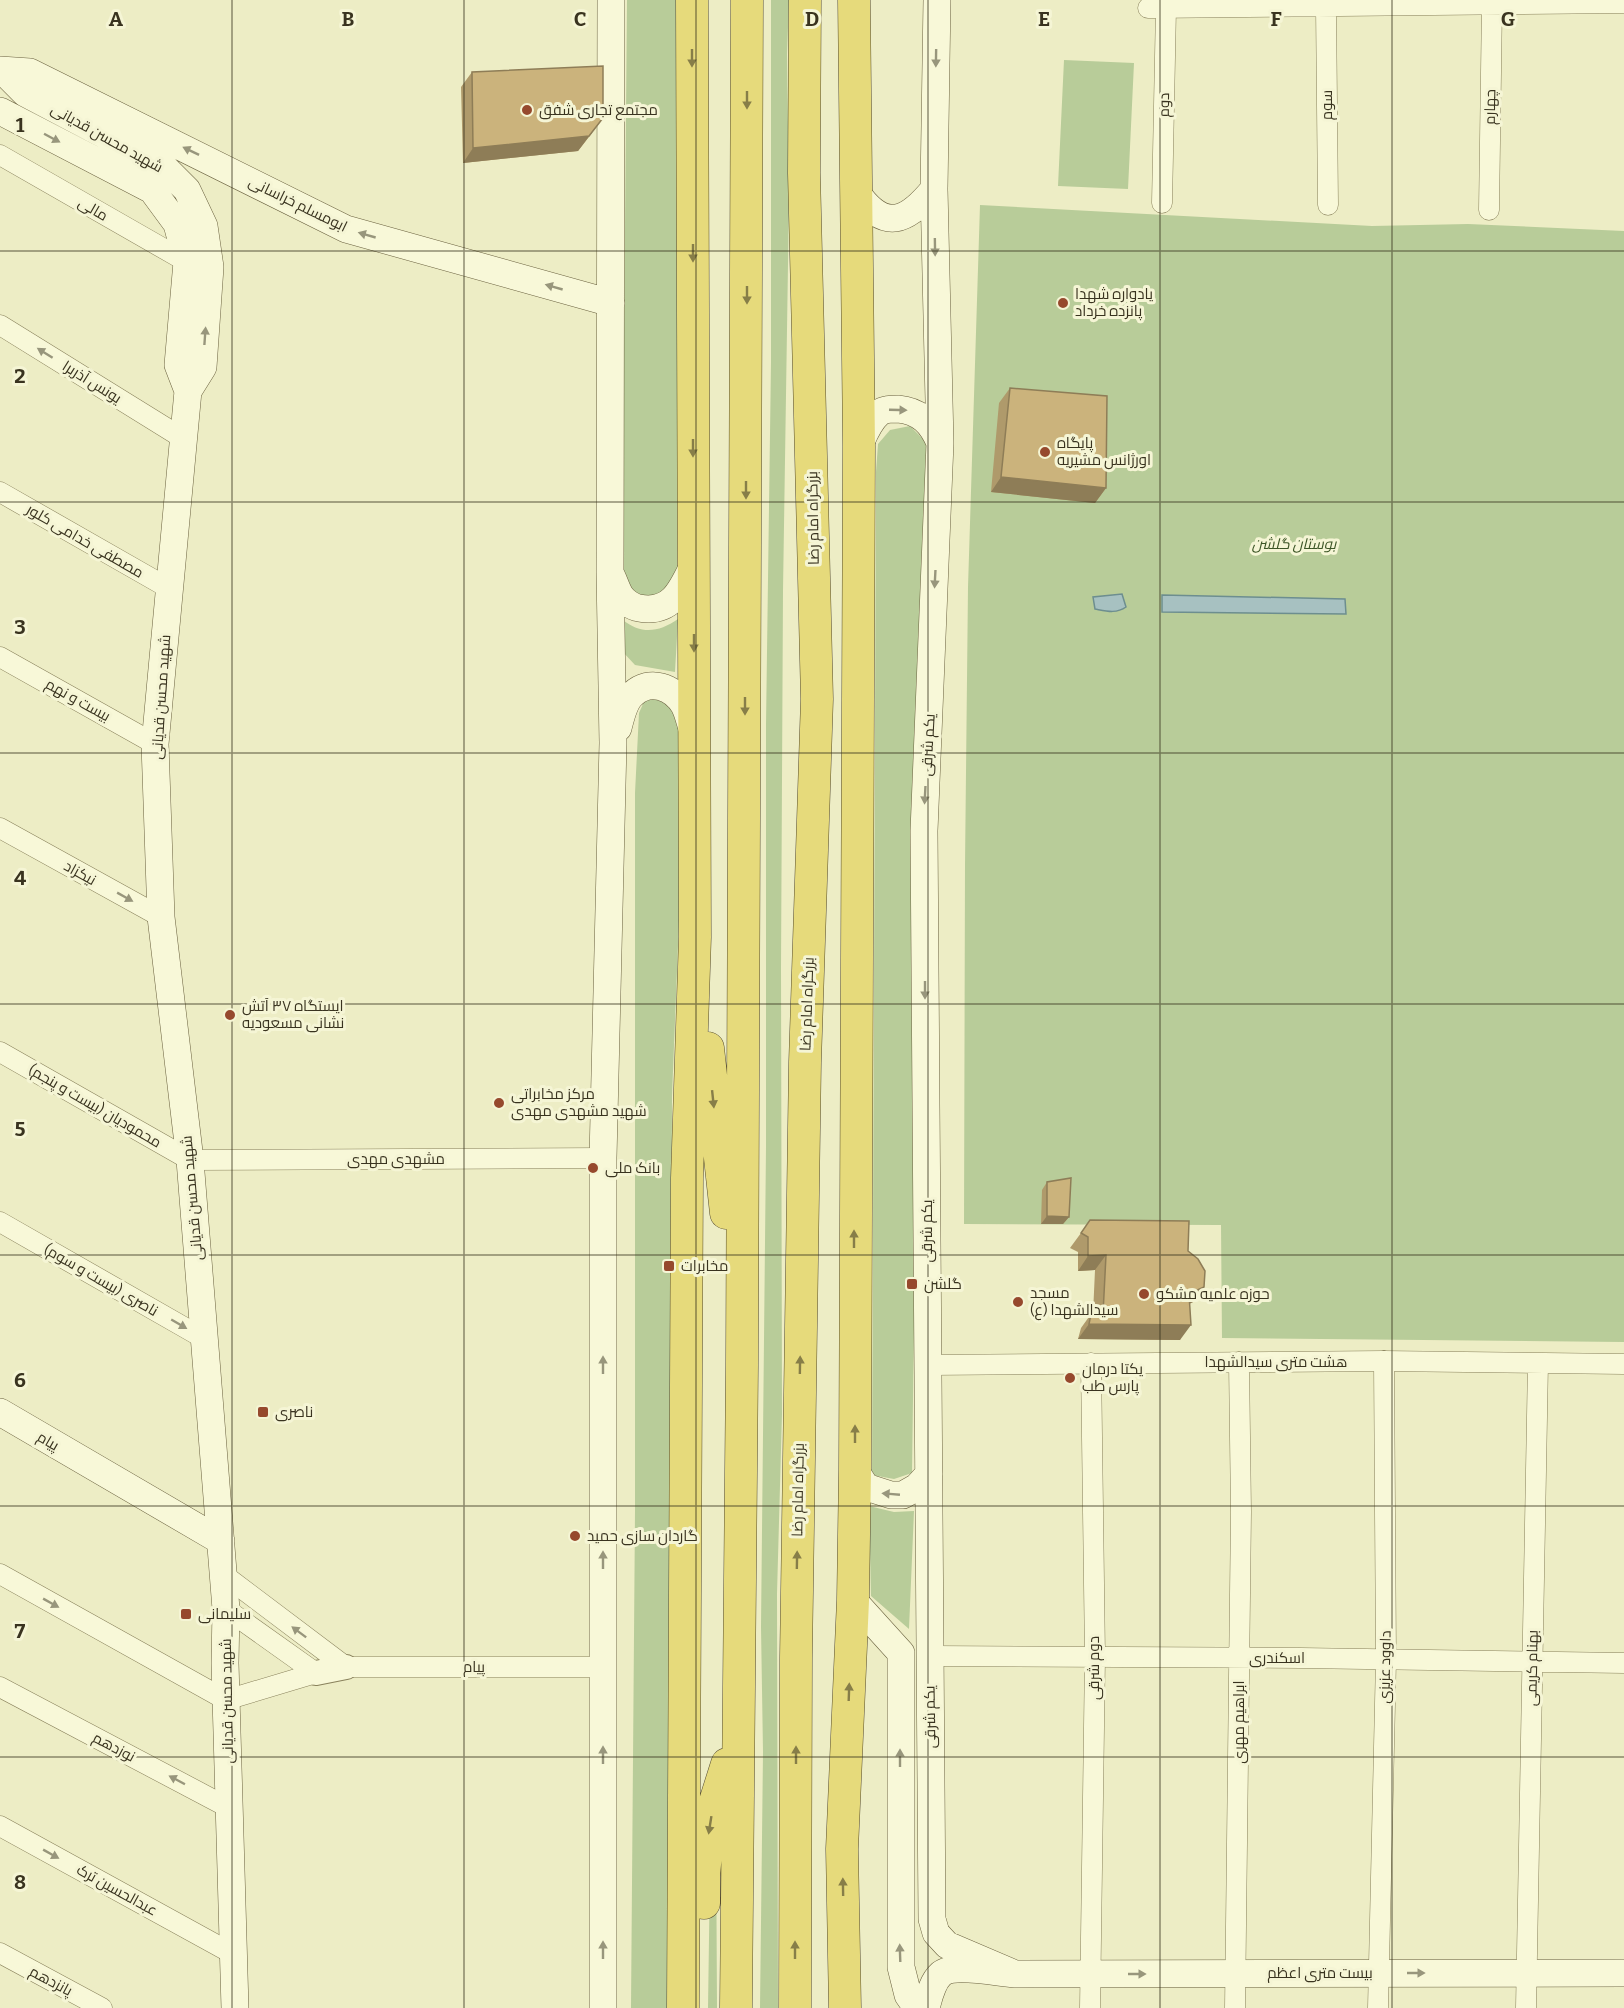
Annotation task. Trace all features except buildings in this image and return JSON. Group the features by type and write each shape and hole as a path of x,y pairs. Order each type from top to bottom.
{"highway":[{"path":"683,2008 687,1178 695,937 692,0"},
{"path":"736,2008 742,1365 747,0"},
{"name":"بزرگراه امام رضا","path":"795,2008 796,1658 805,1062 817,699 804,173 805,0"},
{"path":"845,2008 842,1849 853,1600 855,1470 859,446 854,0"},
{"path":"805,1062 858,596"},
{"path":"695,937 742,1365"},
{"path":"703,2008 704,1875 709,1821 738,1729"}],"main road":[{"path":"603,2008 603,1158 613,743 610,572 611,0"},
{"name":"یکم شرقی","path":"937,0 934,189 940,443 924,831 932,1919 936,1933 947,1945 1015,1974"},
{"name":"ابومسلم خراسانی","path":"1,71 30,72 346,229 611,303"},
{"name":"شهید محسن قدیانی","path":"1,71 25,93 162,165 187,190 204,226 210,267 203,367 188,391"},
{"name":"شهید محسن قدیانی","path":"0,111 152,190 177,224 187,262 178,365 188,391 155,744 161,917 190,1160 224,1575 235,2008"},
{"path":"856,193 867,208 881,217 892,218 909,215 934,189"},
{"path":"859,446 873,419 882,410 896,409 919,414 934,428 940,443"},
{"path":"610,572 621,597 634,607 649,610 666,606 681,591 693,566"},
{"path":"613,743 623,711 632,694 647,686 661,686 675,692 685,706 694,737"},
{"name":"پیام","path":"0,1412 221,1541"},
{"path":"855,1470 866,1487 891,1496 903,1495 917,1487 930,1473"},
{"path":"853,1600 901,1653 900,1957 908,1995 917,2008"},
{"path":"926,2008 935,1982 941,1974 952,1969 1015,1974"},
{"name":"بیست متری اعظم","path":"1015,1974 1624,1972"}],"street":[{"path":"1326,6 1624,3"},
{"name":"چهارم","path":"1489,210 1492,4"},
{"name":"دوم","path":"1162,203 1157,8 1326,6"},
{"name":"سوم","path":"1326,6 1328,205"},
{"name":"مالی","path":"0,156 187,262"},
{"name":"یونس آذربرا","path":"0,325 184,439"},
{"name":"مصطفی خدامی کلور","path":"0,492 170,589"},
{"name":"بیست و نهم","path":"0,657 155,744"},
{"name":"نیکزاد","path":"0,828 161,917"},
{"name":"محمودیان (بیست و پنجم)","path":"0,1052 190,1160"},
{"name":"مشهدی مهدی","path":"190,1160 603,1158"},
{"name":"ناصری (بیست و سوم)","path":"0,1222 203,1338"},
{"name":"هشت متری سیدالشهدا","path":"928,1365 1384,1361 1624,1364"},
{"name":"داوود عزیزی","path":"1378,2008 1386,1660 1384,1361"},
{"name":"ابراهیم مهری","path":"1235,2008 1241,1512 1239,1362"},
{"name":"دوم شرقی","path":"1090,2008 1095,1657 1091,1363"},
{"name":"بهنام کریمی","path":"1526,2008 1538,1363"},
{"path":"0,1574 226,1700"},
{"path":"224,1575 346,1667"},
{"path":"226,1609 316,1673"},
{"name":"اسکندری","path":"930,1656 1624,1663"},
{"name":"پیام","path":"226,1700 316,1673 346,1667 603,1667"},
{"name":"نوزدهم","path":"0,1687 229,1808"},
{"name":"عبدالحسین ترک","path":"0,1826 233,1954"},
{"name":"پانزدهم","path":"0,1953 102,2008"}],"green space":[{"path":"627,0 680,0 677,578 670,589 640,601 622,575"},
{"path":"771,0 789,0 787,54 789,199 783,591 782,1414 777,1594 778,2008 760,2008 766,1147 766,725 771,362"},
{"path":"1064,60 1134,63 1128,189 1058,186"},
{"name":"بوستان گلشن","path":"980,205 1372,226 1468,224 1624,231 1624,1342 1222,1338 1221,1225 964,1224 968,587"},
{"path":"910,426 926,442 912,1473 894,1479 872,1475 876,472 878,444 890,430"},
{"path":"678,619 675,672 635,665 622,651 623,620 637,628 650,630 664,627"},
{"path":"646,697 670,700 681,713 684,795 672,1096 669,2008 631,2008 635,1511 635,793 639,713"},
{"path":"869,1506 894,1512 914,1511 909,1629 871,1596"},
{"path":"716,1822 717,2008 708,2008 710,1869"}],"water":[{"path":"1122,594 1126,607 1118,611 1095,609 1093,597"},
{"path":"1162,595 1345,599 1346,614 1162,612"}],"place":[{"name":"مجتمع تجاری شفق","path":"527,110"},
{"name":"یادواره شهدا پانزده خرداد","path":"1063,303"},
{"name":"پایگاه اورژانس مشیریه","path":"1045,452"},
{"name":"ایستگاه ۳۷ آتش نشانی مسعودیه","path":"230,1015"},
{"name":"مرکز مخابراتی شهید مشهدی مهدی","path":"499,1103"},
{"name":"بانک ملی","path":"593,1168"},
{"name":"مخابرات","path":"669,1266"},
{"name":"گلشن","path":"912,1284"},
{"name":"حوزه علمیه مشکو","path":"1144,1294"},
{"name":"مسجد سیدالشهدا (ع)","path":"1018,1302"},
{"name":"یکتا درمان پارس طب","path":"1070,1378"},
{"name":"ناصری","path":"263,1412"},
{"name":"گاردان سازی حمید","path":"575,1536"},
{"name":"سلیمانی","path":"186,1614"}]}
